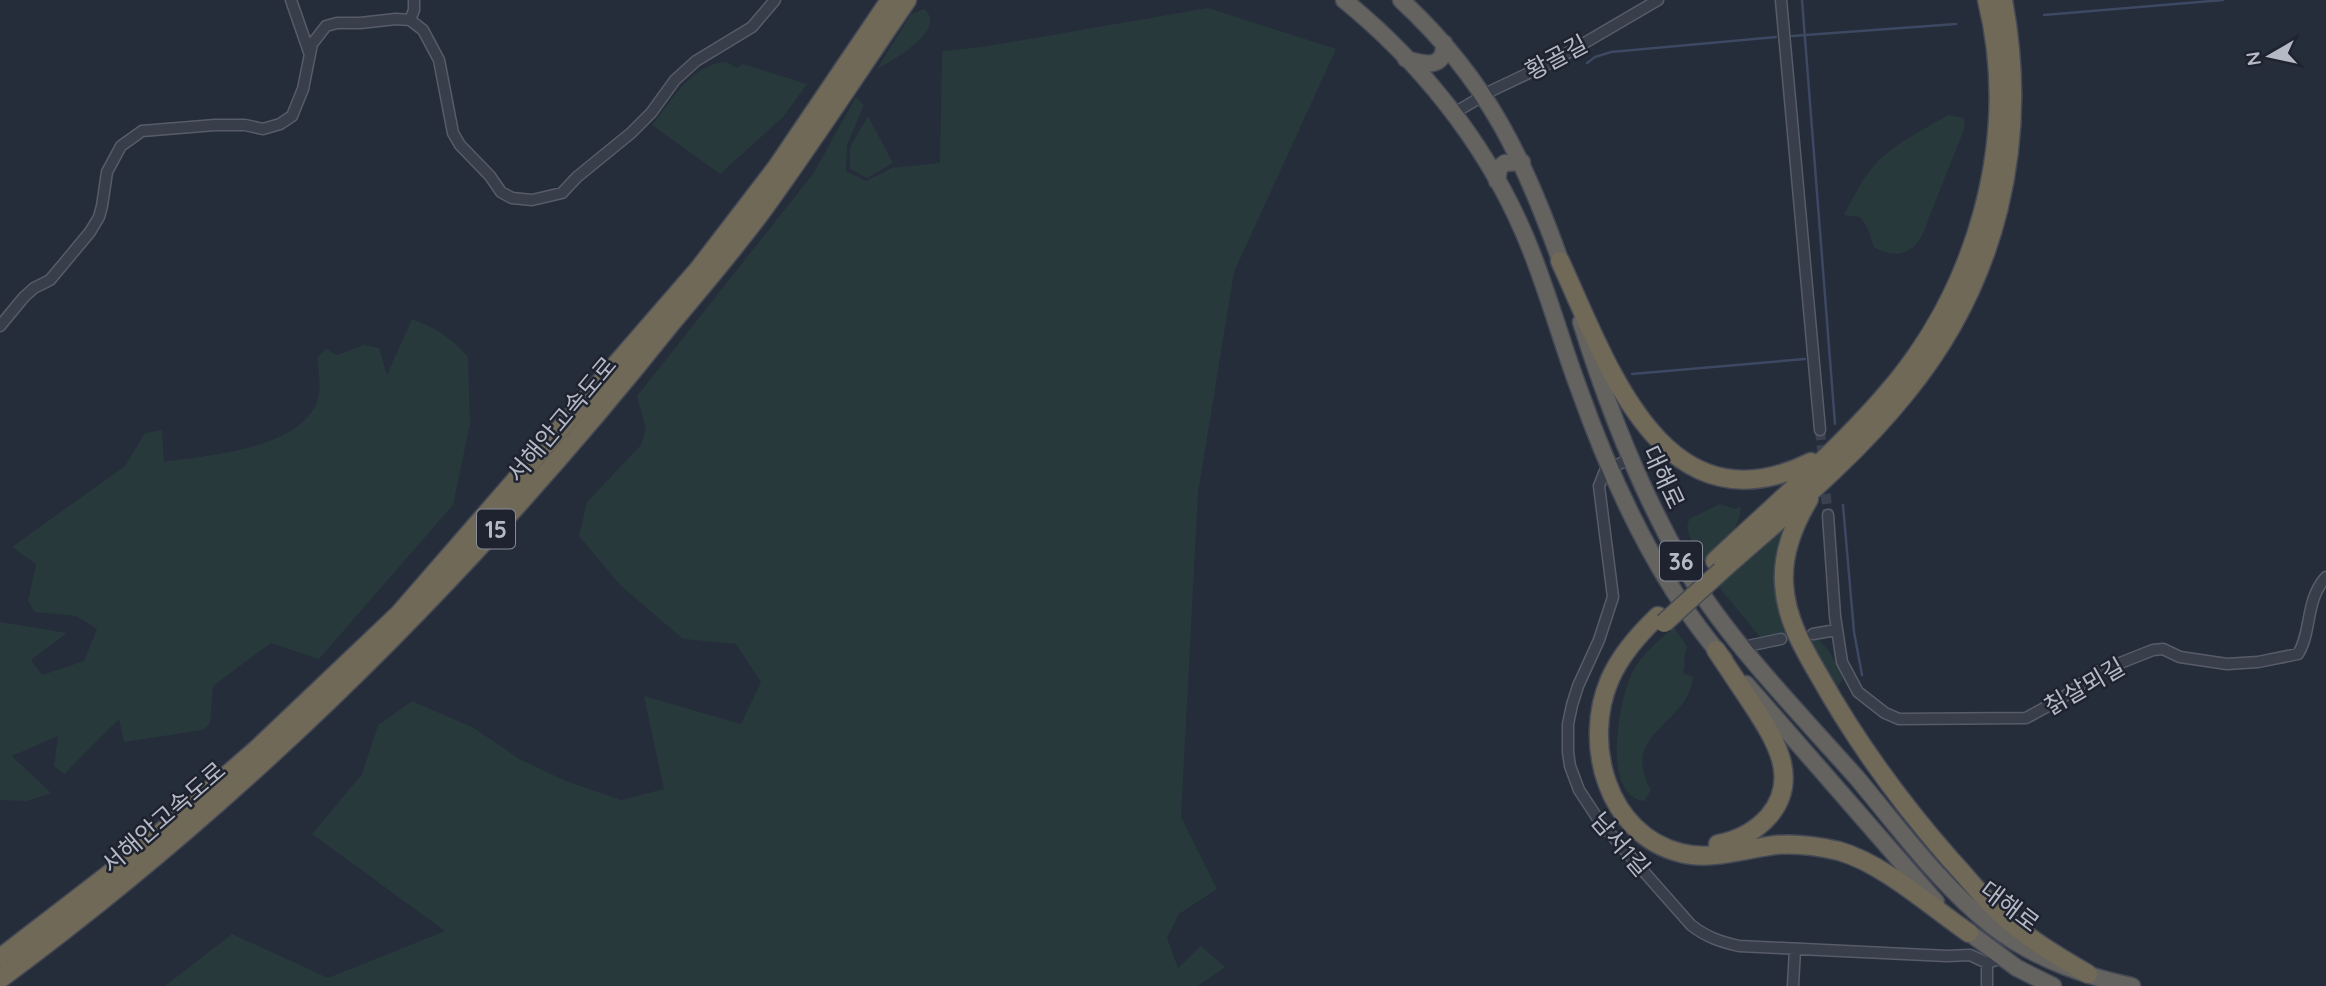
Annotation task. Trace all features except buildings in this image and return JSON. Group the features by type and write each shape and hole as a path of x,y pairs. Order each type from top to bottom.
{"highway":[{"name":"서해안고속도로","path":"0,958 154,839 257,749 400,613 698,270 776,167 890,0"},
{"name":"서해안고속도로","path":"0,979 130,880 240,783 344,686 513,512 633,372 761,212 907,0"},
{"name":"대해로","path":"1344,0 1406,59 1454,113 1497,181 1536,263 1575,379 1610,468 1650,550 1693,620 1914,879 1995,961 2053,986"},
{"name":"대해로","path":"1401,0 1444,43 1484,95 1522,162 1560,261 1629,459 1683,563 1720,621 1967,905 2019,945 2059,964 2132,986"},
{"path":"1718,567 1884,398 1933,331 1955,290 1976,240 1993,165 1997,118 1994,42 1987,0"},
{"path":"1969,933 1884,873 1852,855 1811,845 1787,845 1714,855 1691,855 1659,845 1632,825 1619,808 1608,785 1601,757 1600,718 1605,692 1616,665 1633,642 1823,479 1882,421 1925,368 1947,335 1984,261 2008,168 2013,107 2012,70 2003,0"},
{"path":"1406,59 1420,64 1433,63 1440,60 1444,54 1444,43"},
{"path":"1497,181 1499,168 1505,163 1522,162"},
{"path":"1560,261 1630,402 1661,444 1678,458 1713,476 1745,480 1780,475 1829,452"},
{"path":"1823,479 1812,493 1793,529 1783,571 1787,607 1804,648 1853,733 1901,800 1940,847 2000,913 2031,939 2088,974"},
{"path":"1661,620 1617,685 1609,710 1607,738 1614,778 1626,804 1651,829 1683,844 1717,845 1748,834 1774,810 1784,781 1782,760 1773,736 1716,650"}],"street":[{"path":"291,0 309,52"},
{"path":"410,20 414,0"},
{"path":"0,326 24,297 50,280 90,232 99,217 107,172 114,157 133,136 142,131 215,125 245,125 263,129 280,124 292,116 303,89 309,52 318,34 326,26 396,19 410,20 423,30 439,60 453,132 460,145 490,176 501,192 512,198 532,200 562,193 577,177 631,133 651,113 675,80 696,61 752,27 775,0"},
{"name":"황골길","path":"1454,113 1484,95 1552,62 1658,0"},
{"path":"1781,0 1820,430"},
{"path":"1610,468 1629,459"},
{"name":"남서1길","path":"1610,468 1605,471 1599,486 1613,597 1572,705 1567,752 1574,779 1585,802 1600,822 1699,931 1722,942 1739,946 1814,950 1970,955 1995,961"},
{"name":"칡살뫼길","path":"1828,515 1836,630 1842,662 1850,679 1865,698 1894,718 2026,718 2059,700 2099,671 2153,650 2163,649 2180,657 2227,664 2258,662 2298,654 2302,648 2315,595 2326,577"},
{"path":"1813,634 1836,630"},
{"path":"1743,647 1781,639"},
{"path":"1793,986 1797,949"},
{"path":"1987,986 1995,961"}],"shaded area":[{"path":"1208,8 1336,49 1234,272 1198,493 1181,817 1217,889 1179,914 1167,938 1178,968 1201,946 1225,967 1198,986 165,986 232,934 328,978 445,931 312,834 362,774 378,725 412,701 474,728 521,760 566,781 621,800 664,789 644,696 741,724 761,682 736,644 683,639 621,586 579,536 587,502 641,445 646,429 637,396 813,174 856,97 864,105 847,145 846,171 866,181 892,168 940,163 942,51 982,47"},
{"path":"924,9 930,17 924,35 905,52 877,69 911,14"},
{"path":"726,62 737,68 743,64 807,84 784,116 720,174 652,125 692,76 714,64"},
{"path":"1948,115 1964,118 1965,127 1921,238 1906,252 1894,254 1881,251 1874,247 1867,227 1860,217 1844,215 1879,160 1904,141"},
{"path":"868,116 893,163 867,178 850,169 850,147"},
{"path":"412,319 443,334 468,357 470,424 453,505 319,659 271,643 213,686 210,723 203,730 124,742 119,719 64,774 54,766 58,736 12,756 51,793 27,801 0,800 0,622 67,633 31,660 42,675 84,661 97,629 76,616 35,612 28,601 36,564 12,547 125,466 145,433 162,430 164,462 224,453 285,434 301,423 316,404 320,385 317,358 326,349 337,355 364,345 379,348 387,375"},
{"path":"1720,504 1735,509 1741,507 1739,517 1727,540 1699,563 1687,528 1689,519"},
{"path":"1780,532 1783,535 1778,598 1779,610 1788,634 1761,638 1718,586 1765,540"},
{"path":"1674,627 1687,647 1683,673 1693,677 1689,693 1681,706 1658,729 1643,754 1643,770 1651,790 1644,801 1631,795 1622,783 1618,766 1617,747 1622,706 1626,688 1639,661"},
{"path":"1814,636 1828,650 1838,667 1843,679 1838,686 1834,686 1806,639"}],"waterway":[{"path":"1802,0 1835,424"},
{"path":"2044,15 2223,0"},
{"path":"1792,36 1956,24"},
{"path":"1587,63 1595,57 1611,52 1776,37"},
{"path":"1632,374 1805,359"},
{"path":"1843,505 1854,632 1862,675"}],"tunnel":[{"path":"1820,430 1823,461"},
{"path":"1824,479 1828,515"}]}
